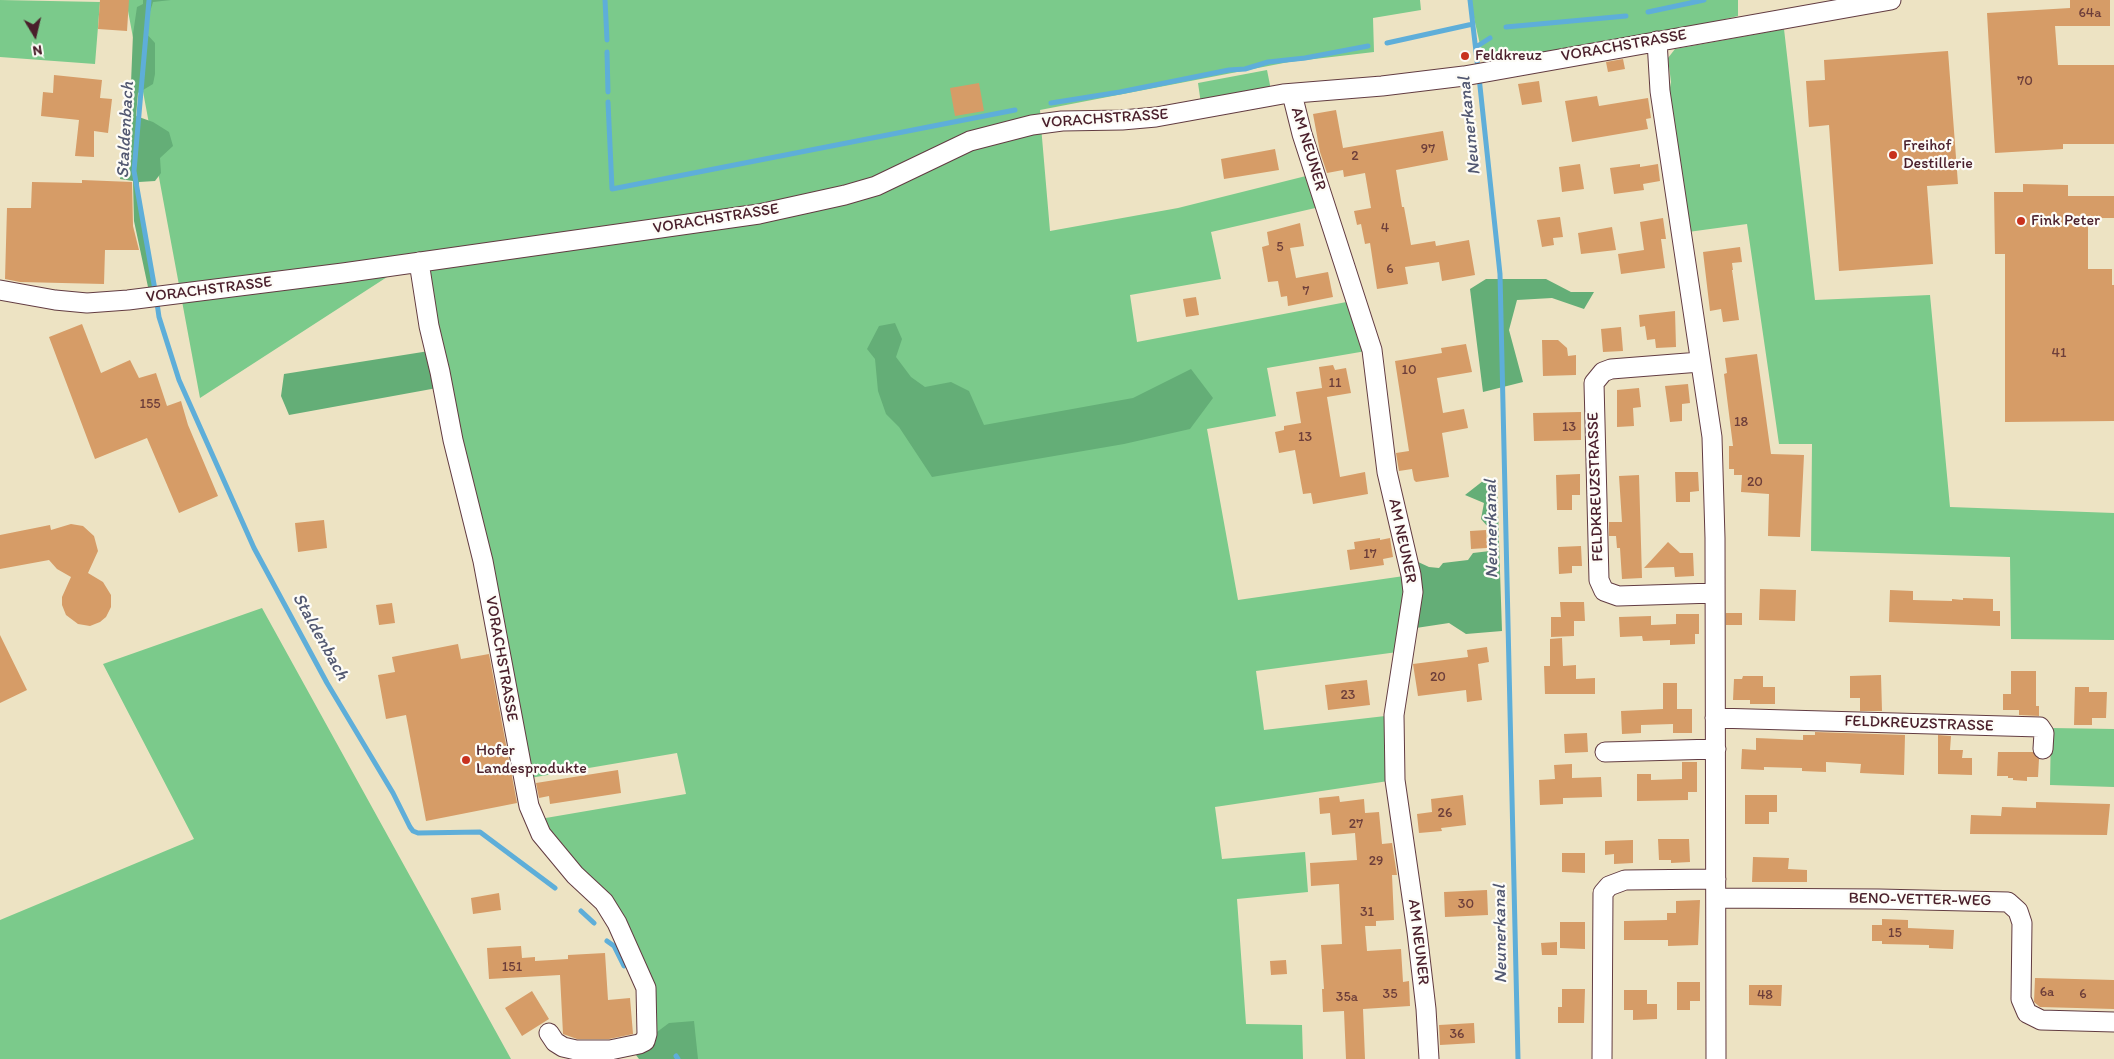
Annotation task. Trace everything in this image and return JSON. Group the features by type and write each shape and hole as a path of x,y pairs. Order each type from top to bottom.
{"street":[{"name":"VORACHSTRASSE","path":"0,290 55,300 87,302 128,300 247,286 759,214 876,186 970,141 1032,125 1062,121 1122,120 1156,117 1247,100 1292,94 1464,76 1891,0"},
{"path":"1657,41 1660,91 1712,437 1716,718 1716,1059"},
{"name":"AM NEUNER","path":"1292,94 1302,134 1372,350 1387,472 1411,575 1413,592 1394,715 1395,780 1417,932 1426,1009 1429,1059"},
{"name":"VORACHSTRASSE","path":"418,262 429,326 453,440 483,561 529,806 541,834 560,858 608,909 617,923 646,988 647,1034 645,1040 639,1044 610,1050 576,1050 563,1047 555,1042 549,1033"},
{"name":"FELDKREUZSTRASSE","path":"1700,362 1611,369 1598,376 1594,383 1599,580 1604,591 1618,596 1715,592"},
{"name":"FELDKREUZSTRASSE","path":"1716,718 2040,727 2044,733 2043,749"},
{"path":"1605,752 1716,749"},
{"path":"1602,1059 1603,893 1609,886 1625,880 1716,879"},
{"name":"BENO-VETTER-WEG","path":"1716,898 1879,898 2008,902 2018,911 2022,923 2021,999 2027,1013 2041,1020 2114,1022"}],"green space":[{"path":"0,0 100,2 95,64 0,57"},
{"path":"126,0 1420,0 1421,10 1373,18 1374,52 1289,62 1040,110 1041,121 888,177 710,217 418,257 200,398"},
{"path":"143,0 171,0 153,2 144,31 155,43 155,74 153,84 138,93 136,116 153,122 169,132 173,146 160,158 161,173 155,181 139,182 138,202 153,288 148,287 134,221 133,181 120,179 131,83 133,34 137,7 143,4"},
{"path":"1470,0 1738,0 1738,16 1664,34 1485,67"},
{"path":"1784,29 1815,300 1930,295 1950,507 2114,513 2114,640 2011,639 2010,557 1811,551 1812,444 1779,444 1747,224 1688,232 1669,93 1671,82 1668,58 1675,49"},
{"path":"1267,70 1271,90 1201,104 1198,83"},
{"path":"1041,126 1050,231 1178,208 1314,174 1324,206 1211,232 1221,279 1130,295 1137,342 1357,300 1372,350 1267,368 1276,416 1207,429 1238,600 1411,575 1405,651 1256,671 1264,730 1394,715 1395,780 1215,807 1222,859 1305,852 1308,892 1237,899 1246,1024 1302,1025 1303,1059 678,1059 647,1034 631,954 534,820 686,794 677,753 524,779 419,262 759,214 909,171"},
{"path":"1486,279 1546,279 1571,292 1594,292 1584,309 1552,298 1517,300 1509,330 1523,382 1483,392 1470,289"},
{"path":"895,323 902,339 896,357 911,377 925,387 951,382 969,391 984,425 1133,398 1191,369 1213,398 1190,429 1124,444 932,477 899,427 886,414 878,391 875,359 867,349 879,326"},
{"path":"429,351 437,388 289,415 281,396 284,374"},
{"path":"1488,477 1497,482 1502,631 1466,634 1449,623 1416,628 1422,589 1416,561 1429,567 1439,568 1443,563 1468,560 1473,553 1490,551 1488,527 1481,519 1484,503 1465,495"},
{"path":"262,608 511,1059 0,1059 0,920 194,839 103,664"},
{"path":"2051,728 2114,729 2114,787 2050,785"},
{"path":"694,1021 698,1059 639,1059 636,1055 651,1048 657,1032 669,1023"}],"building":[{"path":"100,0 129,0 127,31 98,29"},
{"path":"2070,0 2110,0 2110,26 2055,26 2058,65 2114,65 2114,144 2063,144 2063,149 1995,153 1987,13 2070,8"},
{"name":"Freihof Destillerie","path":"1948,51 1958,184 1927,186 1933,264 1839,271 1829,125 1809,127 1806,81 1825,80 1824,60"},
{"path":"1623,59 1625,69 1608,72 1606,62"},
{"path":"54,75 102,80 100,98 112,99 108,133 94,131 94,157 75,156 79,120 41,116 43,92 53,93"},
{"path":"1539,81 1542,102 1522,105 1518,84"},
{"path":"979,83 984,111 955,116 950,88"},
{"path":"1597,96 1599,106 1648,98 1651,118 1646,119 1648,129 1572,142 1565,101"},
{"path":"1336,110 1343,148 1443,131 1448,160 1396,170 1402,207 1404,207 1411,245 1435,241 1436,246 1469,240 1475,275 1442,281 1439,262 1405,267 1408,284 1377,289 1370,243 1365,244 1361,224 1357,225 1354,211 1371,208 1365,173 1344,177 1343,170 1327,173 1320,152 1313,114"},
{"path":"1275,149 1279,170 1224,179 1221,159"},
{"path":"1580,164 1584,189 1562,192 1559,167"},
{"path":"1640,164 1640,167 1658,164 1660,181 1643,184 1644,190 1614,194 1610,168"},
{"path":"82,180 132,182 133,226 139,250 105,250 104,284 20,282 5,279 7,208 31,208 32,182 82,183"},
{"path":"2023,184 2068,185 2068,196 2114,196 2114,218 2088,218 2088,269 2112,269 2112,285 2114,285 2114,421 2005,422 2005,254 1995,254 1994,192 2023,192"},
{"path":"1560,217 1563,237 1553,238 1554,245 1542,247 1537,220"},
{"path":"1663,218 1666,239 1661,239 1665,268 1621,274 1618,254 1644,250 1640,222"},
{"path":"1300,223 1304,246 1290,248 1296,278 1328,272 1333,297 1288,306 1287,296 1281,297 1278,281 1268,282 1262,247 1269,245 1267,232"},
{"path":"1612,227 1616,250 1581,254 1578,233"},
{"path":"1740,247 1742,262 1732,263 1739,320 1723,322 1721,309 1710,311 1703,252"},
{"path":"1196,297 1199,315 1186,317 1183,299"},
{"path":"1675,311 1676,347 1656,348 1655,339 1647,340 1645,326 1640,327 1639,315"},
{"path":"82,324 101,373 130,360 139,378 156,373 167,406 181,401 188,425 218,496 179,513 147,438 95,459 49,337"},
{"path":"1621,327 1623,351 1603,352 1601,329"},
{"path":"1542,340 1558,340 1567,348 1568,356 1576,355 1576,375 1543,376"},
{"path":"1466,344 1472,372 1437,378 1443,413 1464,409 1468,428 1442,433 1449,477 1416,482 1412,469 1399,471 1396,453 1409,451 1395,361 1442,353 1441,348"},
{"path":"1757,354 1771,454 1804,455 1800,537 1768,536 1769,494 1741,492 1742,475 1734,475 1734,469 1729,469 1729,446 1733,446 1724,374 1727,373 1725,358"},
{"path":"1333,365 1335,370 1346,368 1351,393 1327,397 1340,477 1365,472 1368,494 1313,504 1311,493 1303,494 1295,450 1279,453 1275,432 1284,430 1284,426 1301,423 1296,392 1322,388 1319,367"},
{"path":"1688,384 1690,403 1682,404 1682,421 1670,422 1665,386"},
{"path":"1639,388 1641,407 1633,408 1634,426 1617,427 1617,390"},
{"path":"1581,412 1581,440 1534,441 1533,413"},
{"path":"1675,472 1698,472 1699,491 1690,492 1690,502 1676,502"},
{"path":"1580,474 1580,495 1572,495 1572,510 1557,510 1556,475"},
{"path":"1639,475 1642,578 1622,579 1620,548 1617,548 1616,536 1609,536 1609,522 1622,522 1619,476"},
{"path":"324,520 327,548 298,552 295,523"},
{"path":"71,524 83,526 94,536 98,551 88,573 103,582 111,595 111,607 106,617 90,626 78,624 66,615 62,605 62,597 71,577 57,569 49,560 0,569 0,535 50,525 51,530"},
{"path":"1486,530 1487,548 1471,549 1470,531"},
{"path":"1380,538 1380,540 1390,538 1393,557 1383,559 1384,565 1350,570 1347,550 1355,549 1354,542"},
{"path":"1668,542 1680,553 1693,553 1694,576 1675,577 1674,567 1644,568"},
{"path":"1581,546 1582,566 1572,566 1572,573 1559,574 1558,547"},
{"path":"1760,589 1796,590 1795,621 1759,620"},
{"path":"1890,590 1913,591 1913,600 1993,599 1993,611 2000,611 2000,626 1889,622"},
{"path":"1560,602 1584,602 1585,621 1574,621 1574,636 1551,637 1551,617 1561,617"},
{"path":"392,603 395,623 379,625 376,605"},
{"path":"1726,613 1742,613 1742,625 1726,625"},
{"path":"1676,614 1699,614 1699,634 1695,634 1695,644 1670,645 1670,640 1643,641 1642,636 1620,637 1619,617 1651,616 1651,625 1676,624"},
{"path":"0,635 27,690 0,703"},
{"path":"1562,638 1563,666 1576,665 1576,679 1595,678 1595,694 1545,694 1544,666 1550,666 1550,639"},
{"name":"Hofer Landesprodukte","path":"458,644 461,659 489,654 517,803 426,821 406,715 386,719 378,675 395,672 392,657"},
{"path":"1487,647 1489,662 1478,664 1482,700 1467,702 1466,690 1418,696 1413,664 1468,657 1467,650"},
{"path":"2011,671 2036,671 2036,706 2039,706 2039,716 2019,715 2019,710 2003,710 2003,694 2011,694"},
{"path":"1881,675 1882,711 1860,711 1860,698 1850,698 1850,676"},
{"path":"1743,676 1763,676 1763,687 1775,687 1775,704 1750,704 1750,700 1733,700 1734,679 1742,679"},
{"path":"1367,680 1370,705 1328,710 1325,685"},
{"path":"1663,683 1677,683 1677,709 1692,709 1692,733 1673,733 1673,724 1641,725 1641,733 1622,734 1621,711 1663,709"},
{"path":"2075,687 2089,687 2089,692 2107,692 2106,718 2092,718 2092,725 2074,725"},
{"path":"1815,732 1905,735 1904,775 1860,773 1861,764 1826,762 1826,772 1802,771 1802,768 1764,767 1764,770 1741,769 1742,749 1756,750 1756,738 1803,740 1803,735 1815,735"},
{"path":"1587,733 1588,752 1565,753 1564,734"},
{"path":"1938,735 1951,736 1950,750 1963,750 1962,758 1972,758 1972,775 1938,774"},
{"path":"1998,752 2033,752 2039,759 2038,777 2027,777 2027,781 2013,780 2013,778 2008,778 2008,776 1997,776"},
{"path":"1682,762 1697,762 1697,792 1688,792 1688,800 1637,801 1637,774 1651,774 1651,780 1682,779"},
{"path":"1572,764 1572,778 1601,777 1602,797 1563,798 1563,804 1540,805 1539,780 1555,779 1554,765"},
{"path":"618,770 621,793 550,804 549,796 539,798 536,783"},
{"path":"1463,795 1466,825 1441,828 1442,831 1419,833 1417,814 1432,812 1431,799"},
{"path":"1745,795 1777,795 1777,812 1769,812 1769,824 1745,824"},
{"path":"1339,796 1340,802 1364,799 1365,813 1379,812 1382,844 1392,843 1397,875 1392,875 1394,920 1376,921 1376,926 1365,926 1367,951 1401,949 1403,982 1409,981 1410,1006 1363,1009 1365,1059 1346,1059 1344,1011 1323,1012 1322,989 1324,989 1321,945 1342,944 1339,884 1311,886 1310,863 1357,860 1355,833 1332,835 1330,813 1320,814 1319,798"},
{"path":"2036,802 2110,804 2107,835 1970,834 1971,815 2001,816 2002,807 2036,808"},
{"path":"1658,839 1689,839 1690,862 1671,863 1671,860 1659,860"},
{"path":"1633,840 1633,863 1614,864 1614,854 1605,855 1605,841"},
{"path":"1562,853 1585,853 1585,873 1562,872"},
{"path":"1753,857 1789,858 1788,869 1807,870 1807,882 1752,882"},
{"path":"1487,890 1488,915 1445,917 1444,892"},
{"path":"499,893 501,910 473,914 471,898"},
{"path":"1700,900 1698,945 1668,946 1668,940 1624,940 1624,921 1667,920 1667,913 1676,913 1676,901"},
{"path":"1882,919 1908,920 1908,928 1954,930 1953,949 1929,948 1929,945 1882,944 1882,941 1872,941 1872,925 1882,925"},
{"path":"1560,922 1585,922 1585,949 1560,948"},
{"path":"1557,942 1557,955 1542,955 1541,943"},
{"path":"521,946 522,958 535,957 535,961 568,959 568,955 605,953 608,1000 630,998 633,1034 609,1039 577,1039 563,1034 560,975 489,979 487,948"},
{"path":"1286,960 1287,974 1271,975 1270,961"},
{"path":"2035,978 2114,980 2114,1009 2040,1007 2034,1002"},
{"path":"1677,982 1700,982 1700,1001 1690,1001 1690,1010 1677,1010"},
{"path":"1749,985 1782,985 1781,1006 1749,1005"},
{"path":"1562,989 1585,989 1584,1023 1558,1023 1558,1007 1562,1007"},
{"path":"1624,990 1647,990 1647,1004 1657,1004 1657,1019 1633,1020 1633,1010 1624,1010"},
{"path":"532,991 549,1019 522,1036 505,1008"},
{"path":"1474,1023 1475,1043 1440,1045 1439,1025"}],"waterway":[{"name":"Staldenbach","path":"149,0 134,171 155,290"},
{"path":"605,0 607,40"},
{"name":"Neunerkanal","path":"1470,0 1478,69"},
{"path":"1648,12 1704,0"},
{"path":"1506,27 1626,16"},
{"path":"1387,43 1473,24"},
{"path":"1476,47 1490,38"},
{"path":"1051,103 1120,92 1229,70 1245,69 1268,62 1305,58 1368,46"},
{"path":"607,52 608,92"},
{"name":"Neunerkanal","path":"1479,77 1500,274 1518,1059"},
{"path":"608,102 612,189 1015,110"},
{"name":"Staldenbach","path":"157,303 159,317 179,380 254,548 327,683 393,793 410,827 418,833 480,832 555,888"},
{"name":"Staldenbach","path":"581,911 594,923"},
{"name":"Staldenbach","path":"607,941 614,946 624,966"}],"place":[{"name":"Feldkreuz","path":"1465,56"},
{"name":"Freihof Destillerie","path":"1893,155"},
{"name":"Fink Peter","path":"2021,221"},
{"name":"Hofer Landesprodukte","path":"466,760"}]}
